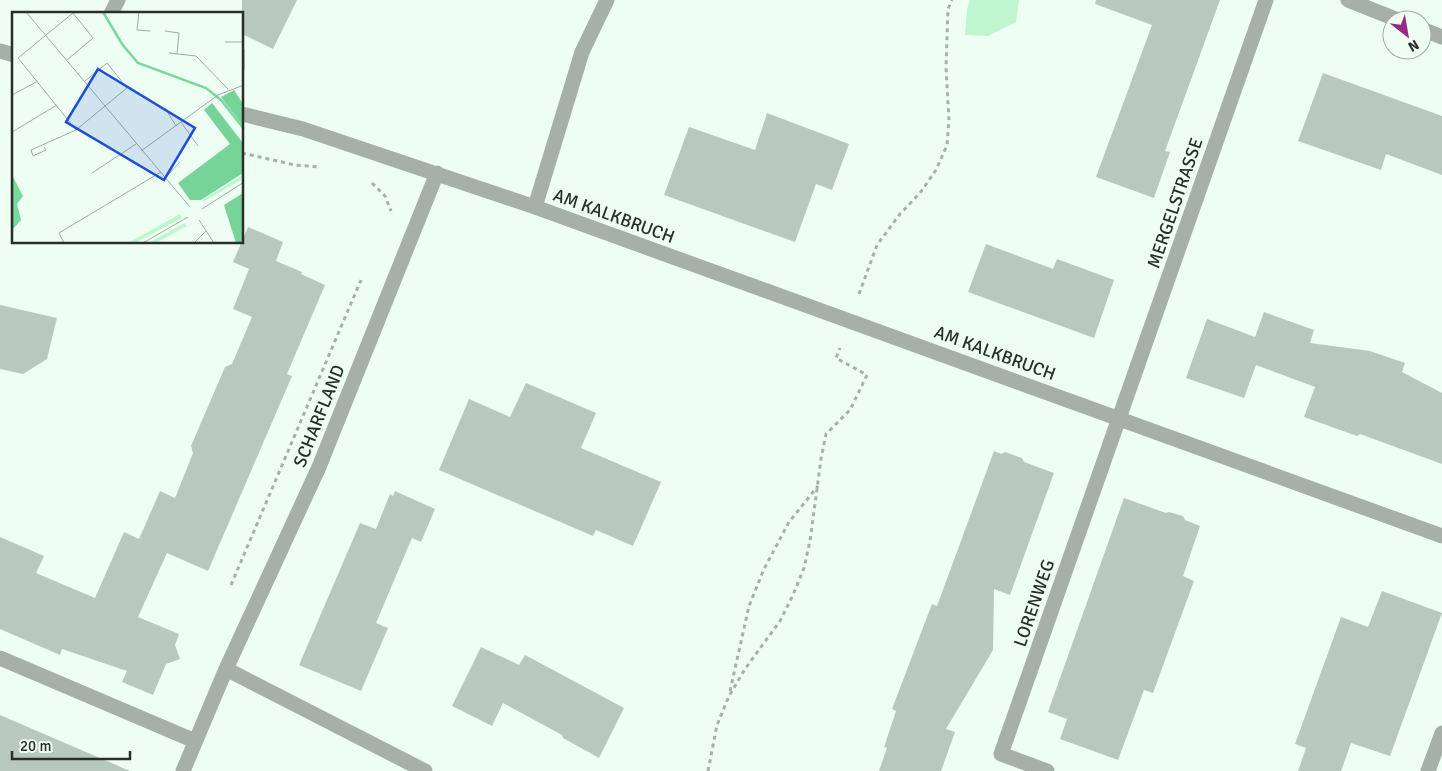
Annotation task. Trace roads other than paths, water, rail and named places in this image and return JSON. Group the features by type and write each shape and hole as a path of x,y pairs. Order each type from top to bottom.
{"street":[{"path":"112,12 118,0"},
{"name":"AM KALKBRUCH","path":"535,207 582,52 607,0"},
{"name":"MERGELSTRASSE","path":"1119,418 1266,0"},
{"path":"1348,0 1382,14"},
{"name":"AM KALKBRUCH","path":"244,114 303,129 535,207 1442,536"},
{"name":"SCHARFLAND","path":"183,771 226,669 319,467 437,173"},
{"name":"LORENWEG","path":"1047,771 1001,754 1119,418"},
{"path":"0,658 195,741"},
{"path":"226,669 425,771"},
{"path":"1428,771 1442,733"}]}
